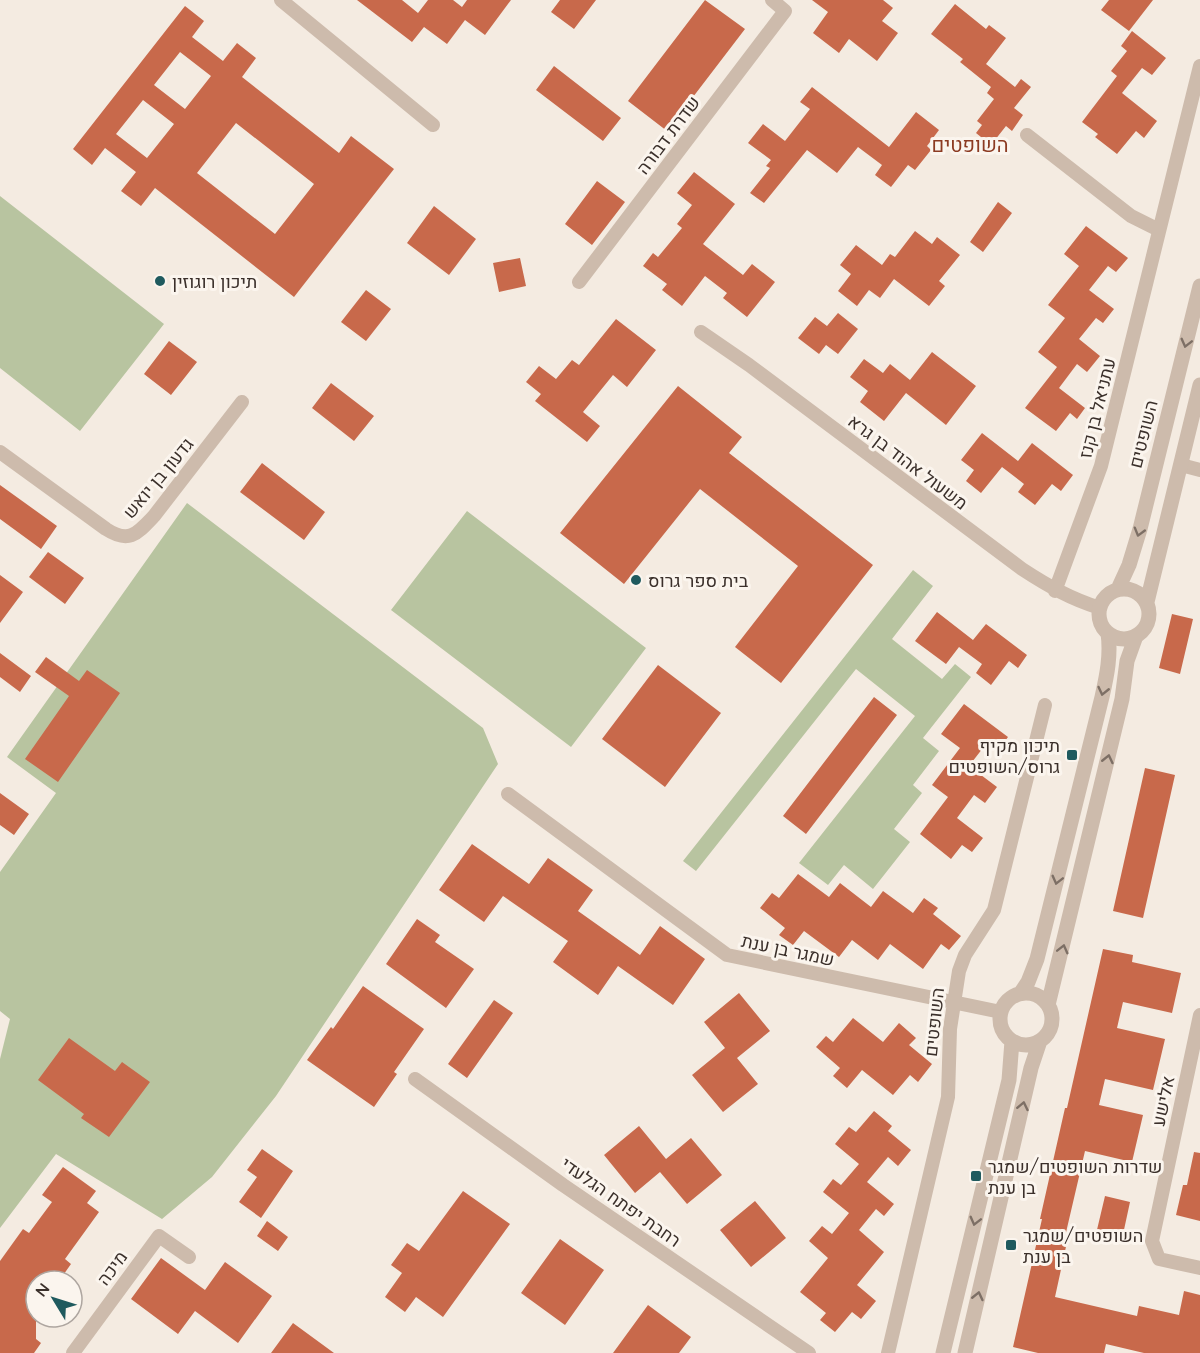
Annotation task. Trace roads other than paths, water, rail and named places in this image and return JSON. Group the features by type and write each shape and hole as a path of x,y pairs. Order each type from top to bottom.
{"street":[{"path":"281,0 433,125"},
{"name":"שדרת דבורה","path":"579,282 785,11 772,0"},
{"name":"עתניאל בן קנז","path":"1055,591 1101,466 1200,66"},
{"path":"1027,135 1131,216 1160,230"},
{"name":"השופטים","path":"1118,589 1129,565 1140,530 1200,286"},
{"name":"משעול אהוד בן גרא","path":"701,332 749,365 1022,569 1055,591 1100,608"},
{"path":"1048,1005 1122,699 1128,661 1136,636 1148,621 1147,602 1200,385"},
{"name":"גדעון בן יואש","path":"0,452 106,529 114,534 128,537 140,530 154,516 242,402"},
{"path":"1181,465 1200,470"},
{"path":"1040,1041 1023,1045 1012,1041 1003,1031 1001,1012 1005,1004 1020,994 1028,982 1037,959 1099,708 1109,665 1110,647 1108,633 1100,621 1100,608 1107,596 1118,589 1132,590 1147,602"},
{"path":"1108,633 1124,639 1136,636"},
{"name":"השופטים","path":"888,1353 948,1097 948,1051 959,971 965,955 994,910 1045,705"},
{"name":"שמגר בן ענת","path":"508,794 727,955 1001,1012"},
{"path":"964,1353 1031,1068 1040,1041 1050,1029 1051,1013 1048,1005 1036,995 1020,994"},
{"name":"אלישע","path":"1200,1015 1152,1241 1158,1259 1200,1268"},
{"path":"943,1353 1009,1080 1012,1041"},
{"name":"רחבת יפתח הגלעדי","path":"415,1079 563,1185 809,1353"},
{"name":"מיכה","path":"73,1353 159,1236 189,1257"}],"place":[{"name":"תיכון רוגוזין","path":"160,281"},
{"name":"בית ספר גרוס","path":"636,580"},
{"name":"תיכון מקיף גרוס/השופטים","path":"1072,755"},
{"name":"שדרות השופטים/שמגר בן ענת","path":"976,1176"},
{"name":"השופטים/שמגר בן ענת","path":"1011,1245"}],"district":[{"name":"השופטים","path":"970,144"}]}
